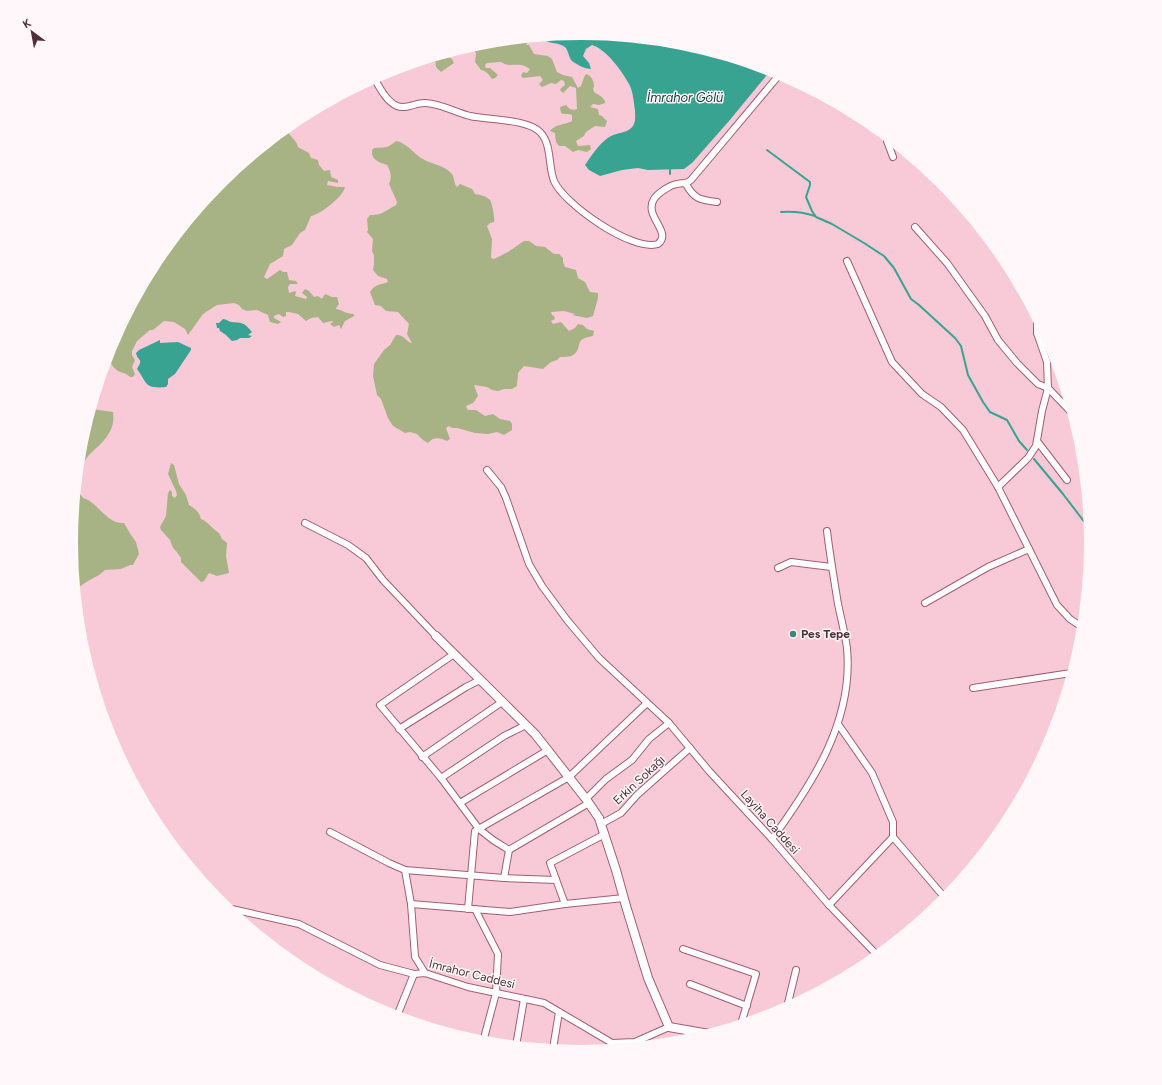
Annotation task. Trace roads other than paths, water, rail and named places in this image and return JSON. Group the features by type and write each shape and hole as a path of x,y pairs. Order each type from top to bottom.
{"street":[{"path":"378,83 389,100 400,107 406,108 418,103 432,104 470,116 529,126 539,131 544,137 548,149 554,181 569,201 587,215 629,240 649,245 658,244 661,242 662,233 651,211 651,206 654,199 662,191 674,184 686,184 696,175 776,79"},
{"path":"889,145 893,157"},
{"path":"686,184 690,192 701,200 717,202"},
{"path":"915,227 947,263 985,316 998,340 1017,363 1038,384 1048,388 1064,405"},
{"path":"847,261 892,362 922,394 941,407 963,430 998,487 1057,605 1070,619 1077,623"},
{"path":"998,487 1028,458 1036,446 1042,411 1048,388 1047,362 1037,333"},
{"path":"1037,441 1067,480"},
{"name":"Layiha Caddesi","path":"487,470 501,487 506,498 529,564 542,586 567,620 599,658 669,723 829,905 873,951"},
{"path":"305,523 348,545 366,558 383,580 436,636 535,734 569,776 599,818 648,978 669,1027 695,1032"},
{"path":"772,839 797,805 819,768 838,724 848,680 847,648 831,567 827,531"},
{"path":"925,603 988,568 1029,549"},
{"path":"778,568 791,562 831,567"},
{"path":"454,654 380,705 441,778 479,828 493,840 509,850"},
{"path":"973,688 1066,674"},
{"path":"399,729 466,687 480,680"},
{"path":"422,757 502,702"},
{"path":"468,909 475,831 569,776 647,703"},
{"path":"504,878 509,850 588,801 606,779 632,760 649,739 669,723"},
{"path":"838,724 872,773 893,822 893,837 941,893"},
{"path":"441,778 504,736 526,725"},
{"name":"Erkin Sokağı","path":"601,824 621,813 637,795 690,748"},
{"path":"460,803 548,750"},
{"path":"330,832 405,870 470,874 504,878 556,880"},
{"path":"565,904 550,863 605,834"},
{"path":"829,905 893,837"},
{"path":"405,870 411,904 415,957 425,973"},
{"path":"411,904 510,912 565,904 624,898"},
{"path":"475,909 498,954 496,993 486,1035"},
{"name":"İmrahor Caddesi","path":"240,911 299,924 380,965 414,974 425,973 468,987 544,1003 612,1043 621,1043"},
{"path":"683,949 756,974 743,1018"},
{"path":"789,1000 796,970"},
{"path":"399,1011 414,974"},
{"path":"690,984 746,1006"},
{"path":"517,1041 524,999"},
{"path":"554,1044 559,1012"},
{"name":"İmrahor Caddesi","path":"639,1042 669,1027"}],"water":[{"name":"İmrahor Gölü","path":"581,40 647,44 711,57 766,76 692,163 684,169 648,170 638,168 622,170 600,176 589,170 585,165 596,149 607,138 629,130 633,126 635,122 635,111 631,90 629,84 618,67 603,51 597,47 592,45 586,49 583,56 589,63 591,69 589,69 580,66 571,60 567,49 560,44 547,41"},
{"path":"223,319 247,326 252,332 248,335 252,336 249,338 240,338 232,341 220,331 219,328 217,328 216,323 219,323"},
{"path":"160,340 160,343 178,342 191,348 191,350 175,374 168,379 168,384 166,387 154,387 145,382 137,369 140,361 136,353 139,350"}],"waterway":[{"path":"767,150 810,182 806,197 816,217 832,224 884,256 894,268 911,299 955,338 961,346 968,375 983,402 990,412 1007,420 1019,441 1027,450"},
{"path":"781,212 798,212 815,216"},
{"path":"1034,459 1083,520"}],"place":[{"name":"Pes Tepe","path":"793,634"}]}
